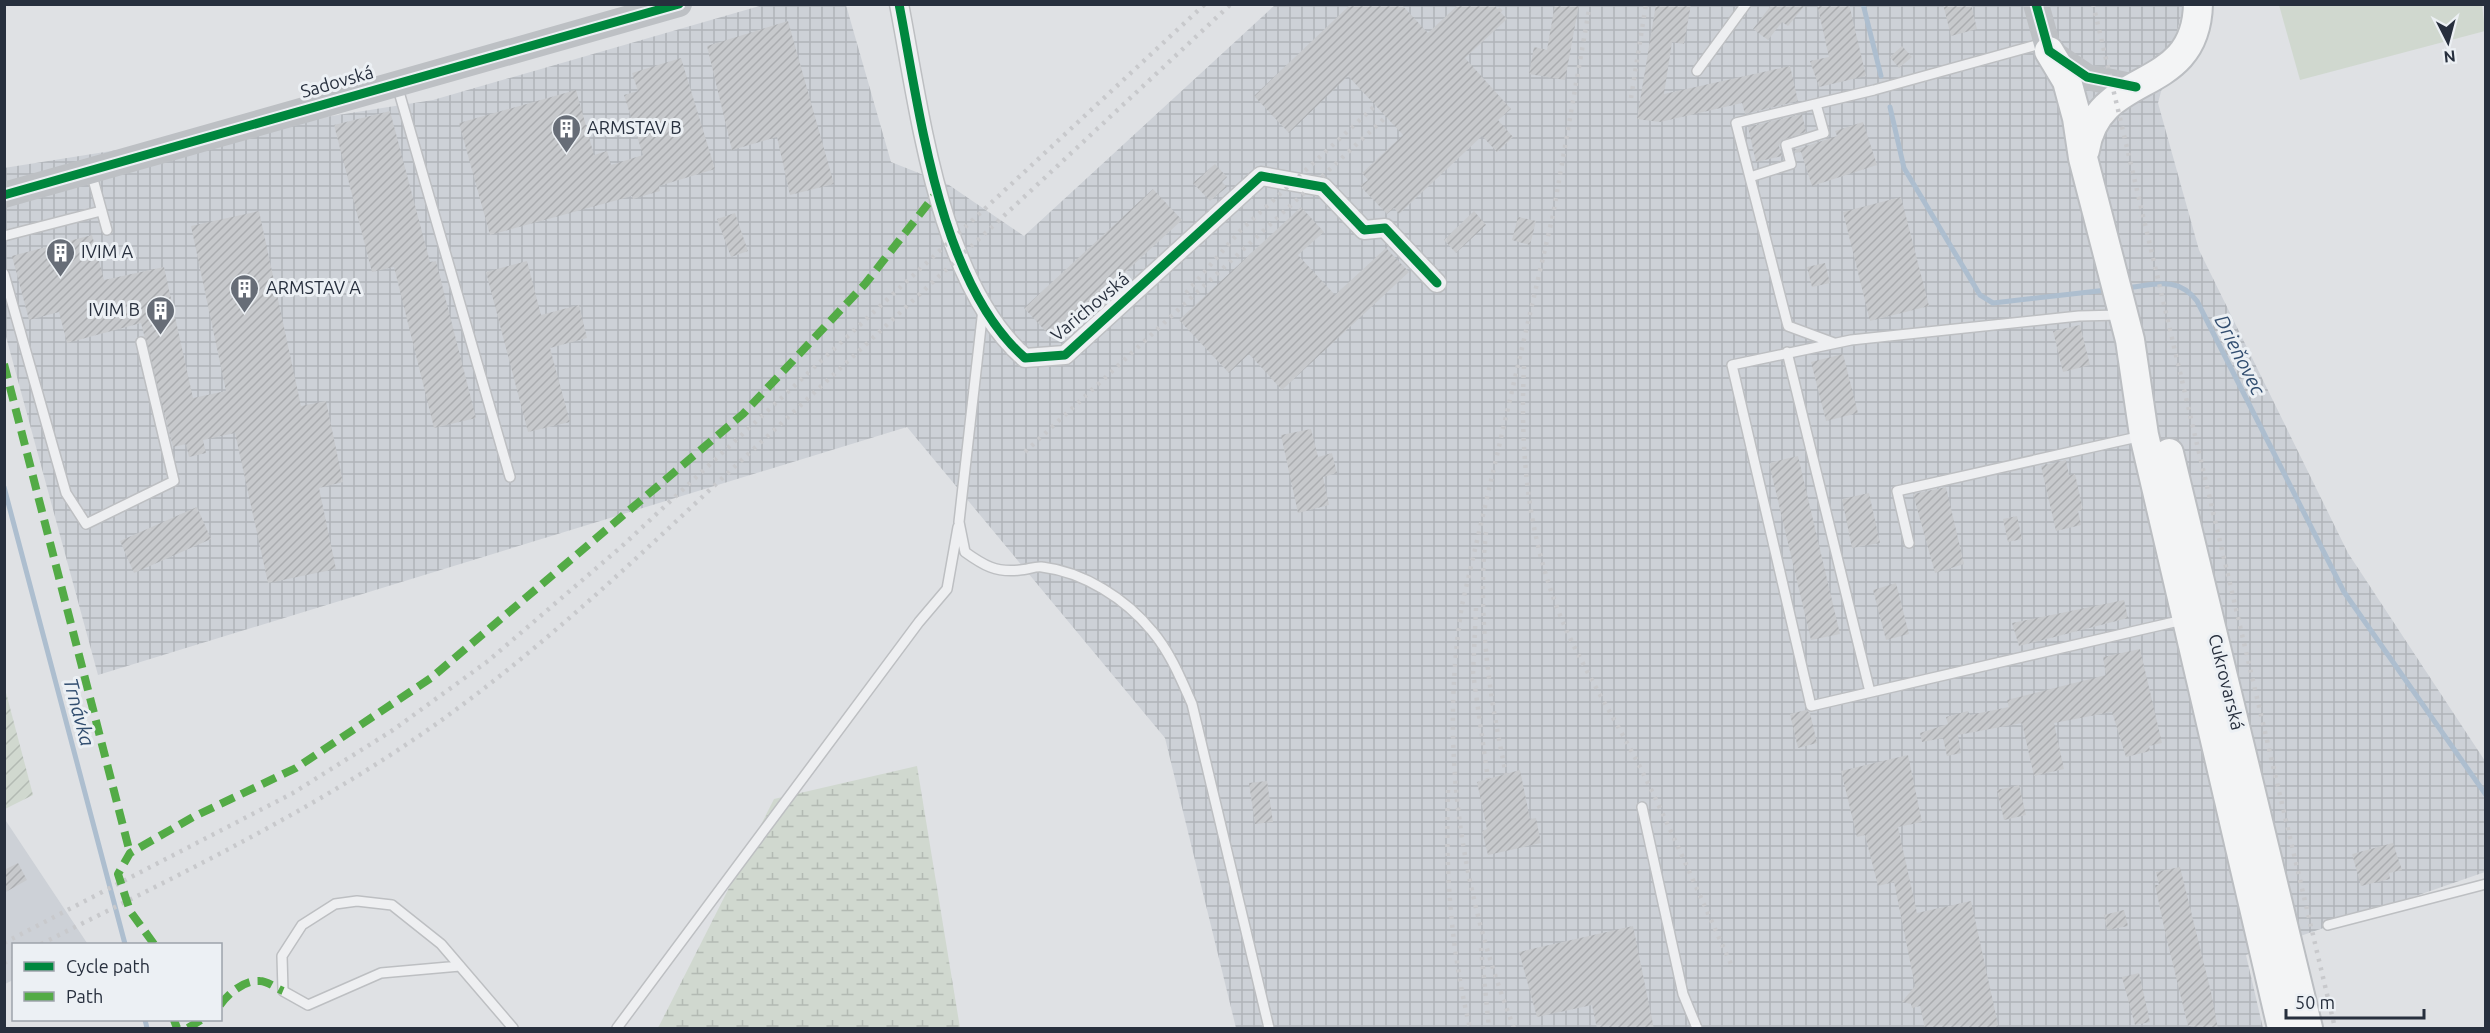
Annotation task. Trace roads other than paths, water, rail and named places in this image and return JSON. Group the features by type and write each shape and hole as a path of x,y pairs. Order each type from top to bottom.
{"main road":[{"path":"2084,158 2089,130 2097,114 2115,98 2160,74 2186,49 2195,28 2198,4"},
{"name":"Cukrovarská","path":"2048,47 2067,81 2084,158 2123,309 2164,433 2225,676 2308,1029"},
{"name":"Cukrovarská","path":"2123,309 2144,435 2282,1029"}],"street":[{"name":"Sadovská","path":"4,195 679,4"},
{"name":"Varichovská","path":"899,4 930,162 951,240 964,271 1006,341 1025,358 1065,355 1261,176 1323,187 1364,230 1385,228 1437,283"},
{"path":"2036,4 2048,47 2087,77 2136,87"}],"lane":[{"path":"1697,71 1746,4"},
{"path":"1835,343 1788,326 1736,123 2048,47"},
{"path":"396,83 510,477"},
{"path":"1750,177 1791,164 1786,145 1824,133 1816,104"},
{"path":"90,169 107,230"},
{"path":"4,236 101,211"},
{"path":"4,274 66,494 86,524 174,481 141,342"},
{"path":"617,1029 919,622 947,590 959,522 984,304"},
{"path":"2123,309 1835,343 1732,365 1811,706 2188,619"},
{"path":"1787,352 1870,692"},
{"path":"1910,543 1897,491 2144,435"},
{"path":"959,522 965,552 986,567 1010,571 1040,566 1074,574 1107,590 1152,630 1175,665 1192,704 1269,1029"},
{"path":"1642,807 1683,994 1697,1029"},
{"path":"2328,925 2486,884"},
{"path":"460,966 381,973 308,1005 283,991 282,956 302,926 335,904 357,901 392,905 441,944 460,966 513,1029"}],"waterway":[{"name":"Drieňovec","path":"1863,4 1881,76"},
{"name":"Drieňovec","path":"1890,107 1904,168 1980,295 1993,303 2107,290"},
{"name":"Drieňovec","path":"2125,288 2155,284 2173,285 2189,293 2197,301 2344,592 2486,795"},
{"name":"Trnávka","path":"4,487 125,943"},
{"name":"Trnávka","path":"145,1021 147,1028"}],"railway":[{"path":"4,943 293,793 393,730 488,661 621,547 1205,4"},
{"path":"43,943 239,844 287,817 383,760 475,695 562,624 647,549 1231,4"},
{"path":"1499,11 1506,4"},
{"path":"1514,1028 1480,925 1468,872 1454,767 1455,659 1462,605 1553,215 1590,4"},
{"path":"1631,98 1646,4"},
{"path":"2093,4 2335,1028"},
{"path":"1186,293 1240,231 1376,105"},
{"path":"1025,452 1387,116"},
{"path":"1524,366 1526,477 1539,549 1549,585 1578,654 1641,769 1731,964"},
{"path":"1486,532 1483,593 1486,654 1494,714 1506,774"},
{"path":"1476,608 1473,673 1488,779"},
{"path":"1448,790 1451,910 1458,969 1470,1028"},
{"path":"1481,948 1489,1028"},
{"path":"4,963 12,959"}],"place":[{"name":"ARMSTAV B","path":"566,154"},
{"name":"IVIM A","path":"60,278"},
{"name":"ARMSTAV A","path":"245,314"},
{"name":"IVIM B","path":"161,336"}]}
